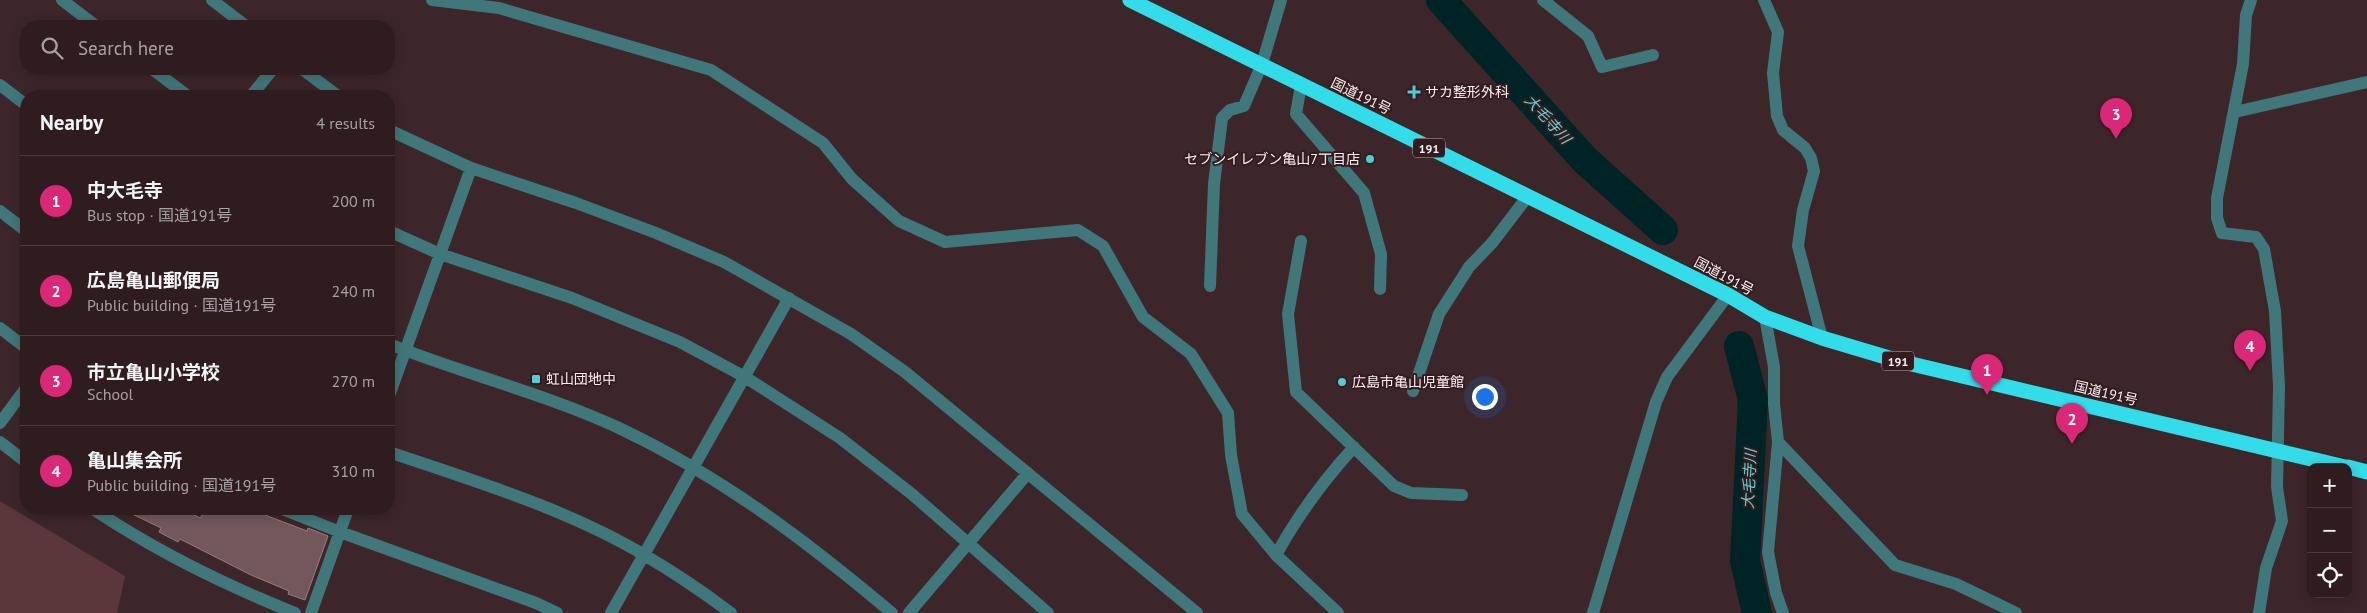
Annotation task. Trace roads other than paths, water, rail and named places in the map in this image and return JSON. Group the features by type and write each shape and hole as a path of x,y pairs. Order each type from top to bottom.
{"highway":[{"name":"国道191号","path":"1130,0 1728,295 1765,317 1822,338 1898,361 2330,463"},
{"name":"国道191号","path":"2352,468 2367,472"}],"street":[{"path":"62,0 88,20"},
{"path":"212,0 238,20"},
{"path":"432,0 499,8 711,70 823,143 852,179 900,221 945,242 1078,230 1103,246 1143,317 1191,354 1228,413 1231,456 1242,514 1276,555 1338,613"},
{"path":"1210,286 1214,184 1222,118 1230,110 1244,106 1262,64 1282,0"},
{"path":"1543,0 1588,36 1602,67 1653,55"},
{"path":"1764,0 1778,32 1773,73 1778,116 1783,130 1805,148 1811,158 1814,171 1803,210 1798,246 1822,338"},
{"path":"2251,0 2246,15 2243,64 2218,198 2217,218 2222,233 2256,237 2264,249 2275,312 2279,386 2277,487 2282,520 2266,568 2259,613"},
{"path":"160,75 180,90"},
{"path":"256,90 268,75"},
{"path":"310,75 330,90"},
{"path":"2235,112 2367,82"},
{"path":"0,85 20,100"},
{"path":"1301,85 1296,114 1364,193 1381,254 1380,289"},
{"path":"395,133 471,168 576,202 724,262 851,334 905,372 1197,613"},
{"path":"395,379 471,168"},
{"path":"1413,391 1439,314 1469,266 1492,244 1528,196"},
{"path":"0,211 20,226"},
{"path":"395,234 440,254 572,298 680,342 744,377 840,438 913,495 1048,613"},
{"path":"1301,241 1288,314 1296,392 1394,486 1411,493 1462,495"},
{"path":"1593,613 1656,402 1667,377 1728,295"},
{"path":"611,613 789,298"},
{"path":"1765,317 1774,367 1774,404 1778,442 1768,552 1776,593 1783,613"},
{"path":"0,328 20,343"},
{"path":"395,346 536,394 617,427 694,467 755,505 816,549 892,613"},
{"path":"0,423 20,396"},
{"path":"0,442 20,457"},
{"path":"1778,442 1895,565 1956,584 2016,613"},
{"path":"1276,555 1296,519 1325,479 1354,447"},
{"path":"395,454 507,492 586,526 644,555 702,591 731,613"},
{"path":"908,613 1028,473"},
{"path":"102,515 195,568 295,613"},
{"path":"297,515 461,574 557,613"},
{"path":"311,613 346,515"}],"waterway":[{"name":"大毛寺川","path":"1441,0 1585,160 1663,230"},
{"name":"大毛寺川","path":"1739,346 1753,400 1745,561 1757,613"}],"place":[{"name":"サカ整形外科","path":"1414,92"},
{"name":"市立亀山小学校","path":"2116,139"},
{"name":"セブンイレブン亀山7丁目店","path":"1370,159"},
{"name":"亀山集会所","path":"2250,371"},
{"name":"虹山団地中","path":"536,379"},
{"name":"広島市亀山児童館","path":"1342,382"},
{"name":"中大毛寺","path":"1987,395"},
{"name":"広島亀山郵便局","path":"2072,444"}]}
